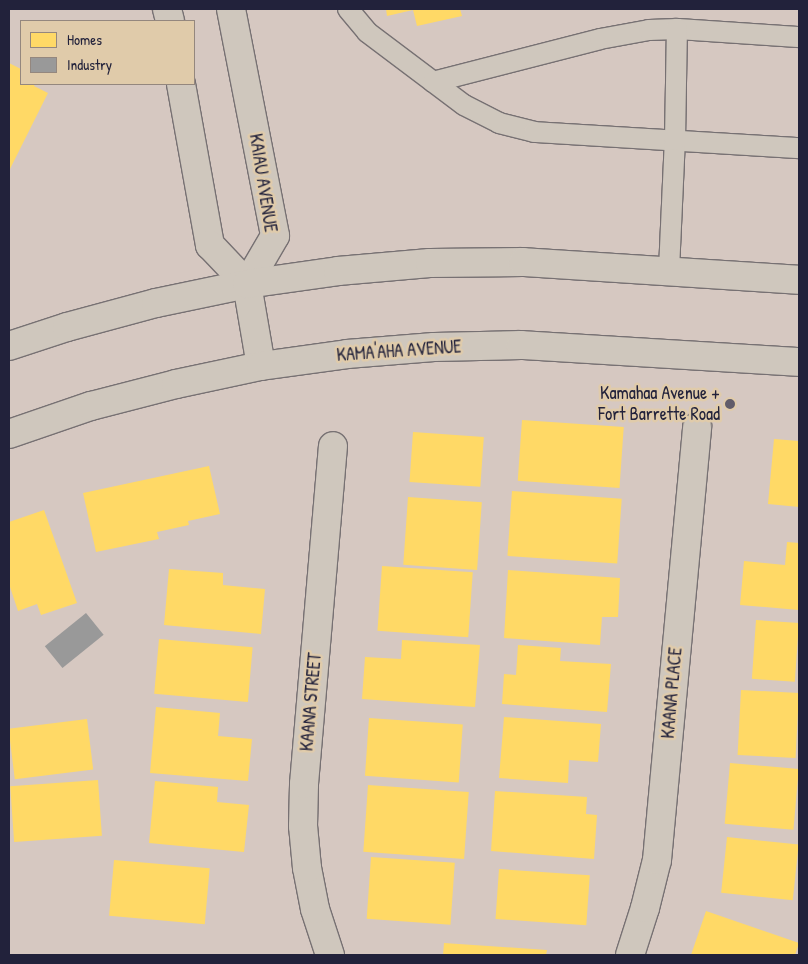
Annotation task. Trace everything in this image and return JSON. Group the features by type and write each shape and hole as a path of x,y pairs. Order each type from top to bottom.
{"street":[{"name":"KAIAU AVENUE","path":"231,9 275,236 247,284"},
{"path":"181,85 210,246 247,284 261,366"},
{"path":"9,346 68,327 156,303 247,284 338,271 430,263 523,262 669,270 799,280"},
{"name":"KAMA'AHA AVENUE","path":"9,434 91,406 176,384 261,366 348,354 415,348 521,345 799,362"},
{"name":"KAANA PLACE","path":"630,955 645,908 657,860 697,427"},
{"name":"KAANA STREET","path":"322,954 310,885 303,826 304,784 333,446"}],"lane":[{"path":"348,9 367,32 434,82 481,115 516,128 534,132 799,148"},
{"path":"434,82 607,37 649,30 677,29 799,37"},
{"path":"669,270 675,140 677,29"}],"building: Homes":[{"path":"386,9 460,9 462,16 417,26 413,10 387,16"},
{"path":"9,63 20,68 20,85 34,85 48,93 9,171"},
{"path":"522,420 624,427 619,488 518,481"},
{"path":"413,432 484,437 480,487 410,482"},
{"path":"774,439 799,441 799,507 768,504"},
{"path":"209,466 220,514 188,521 189,525 157,532 159,539 96,552 83,493"},
{"path":"512,491 622,499 617,564 507,556"},
{"path":"408,497 482,502 477,570 403,565"},
{"path":"44,510 77,603 41,615 37,604 18,611 9,584 9,522"},
{"path":"787,542 799,543 799,610 740,605 744,561 785,565"},
{"path":"382,566 473,572 468,637 377,631"},
{"path":"169,569 223,573 223,585 265,589 261,634 164,625"},
{"path":"508,570 620,578 618,617 602,617 600,645 504,638"},
{"path":"756,620 799,623 795,682 752,679"},
{"path":"159,639 253,647 248,702 154,694"},
{"path":"402,640 480,645 475,707 362,699 365,657 401,659"},
{"path":"518,645 561,648 560,661 611,664 607,712 502,704 504,674 516,675"},
{"path":"741,690 799,693 796,758 738,755"},
{"path":"156,707 220,713 218,736 252,739 248,781 150,773"},
{"path":"504,717 601,724 598,762 569,760 568,783 499,778"},
{"path":"369,718 463,725 459,782 365,776"},
{"path":"87,719 93,770 15,779 9,729"},
{"path":"730,763 799,769 793,830 725,824"},
{"path":"98,780 102,836 14,842 10,786"},
{"path":"155,781 218,787 217,802 249,805 244,852 149,843"},
{"path":"368,785 469,792 464,859 363,852"},
{"path":"495,791 587,797 586,814 597,815 594,859 491,851"},
{"path":"727,837 799,845 793,900 721,893"},
{"path":"371,857 455,863 450,925 367,919"},
{"path":"114,860 210,868 205,924 109,916"},
{"path":"499,869 590,875 586,925 496,919"},
{"path":"706,911 799,943 795,955 691,955"},
{"path":"444,943 547,950 546,955 443,955"}],"building: Industry":[{"path":"86,613 104,635 62,668 45,646"}],"place":[{"name":"Kamahaa Avenue + Fort Barrette Road","path":"730,404"}]}
